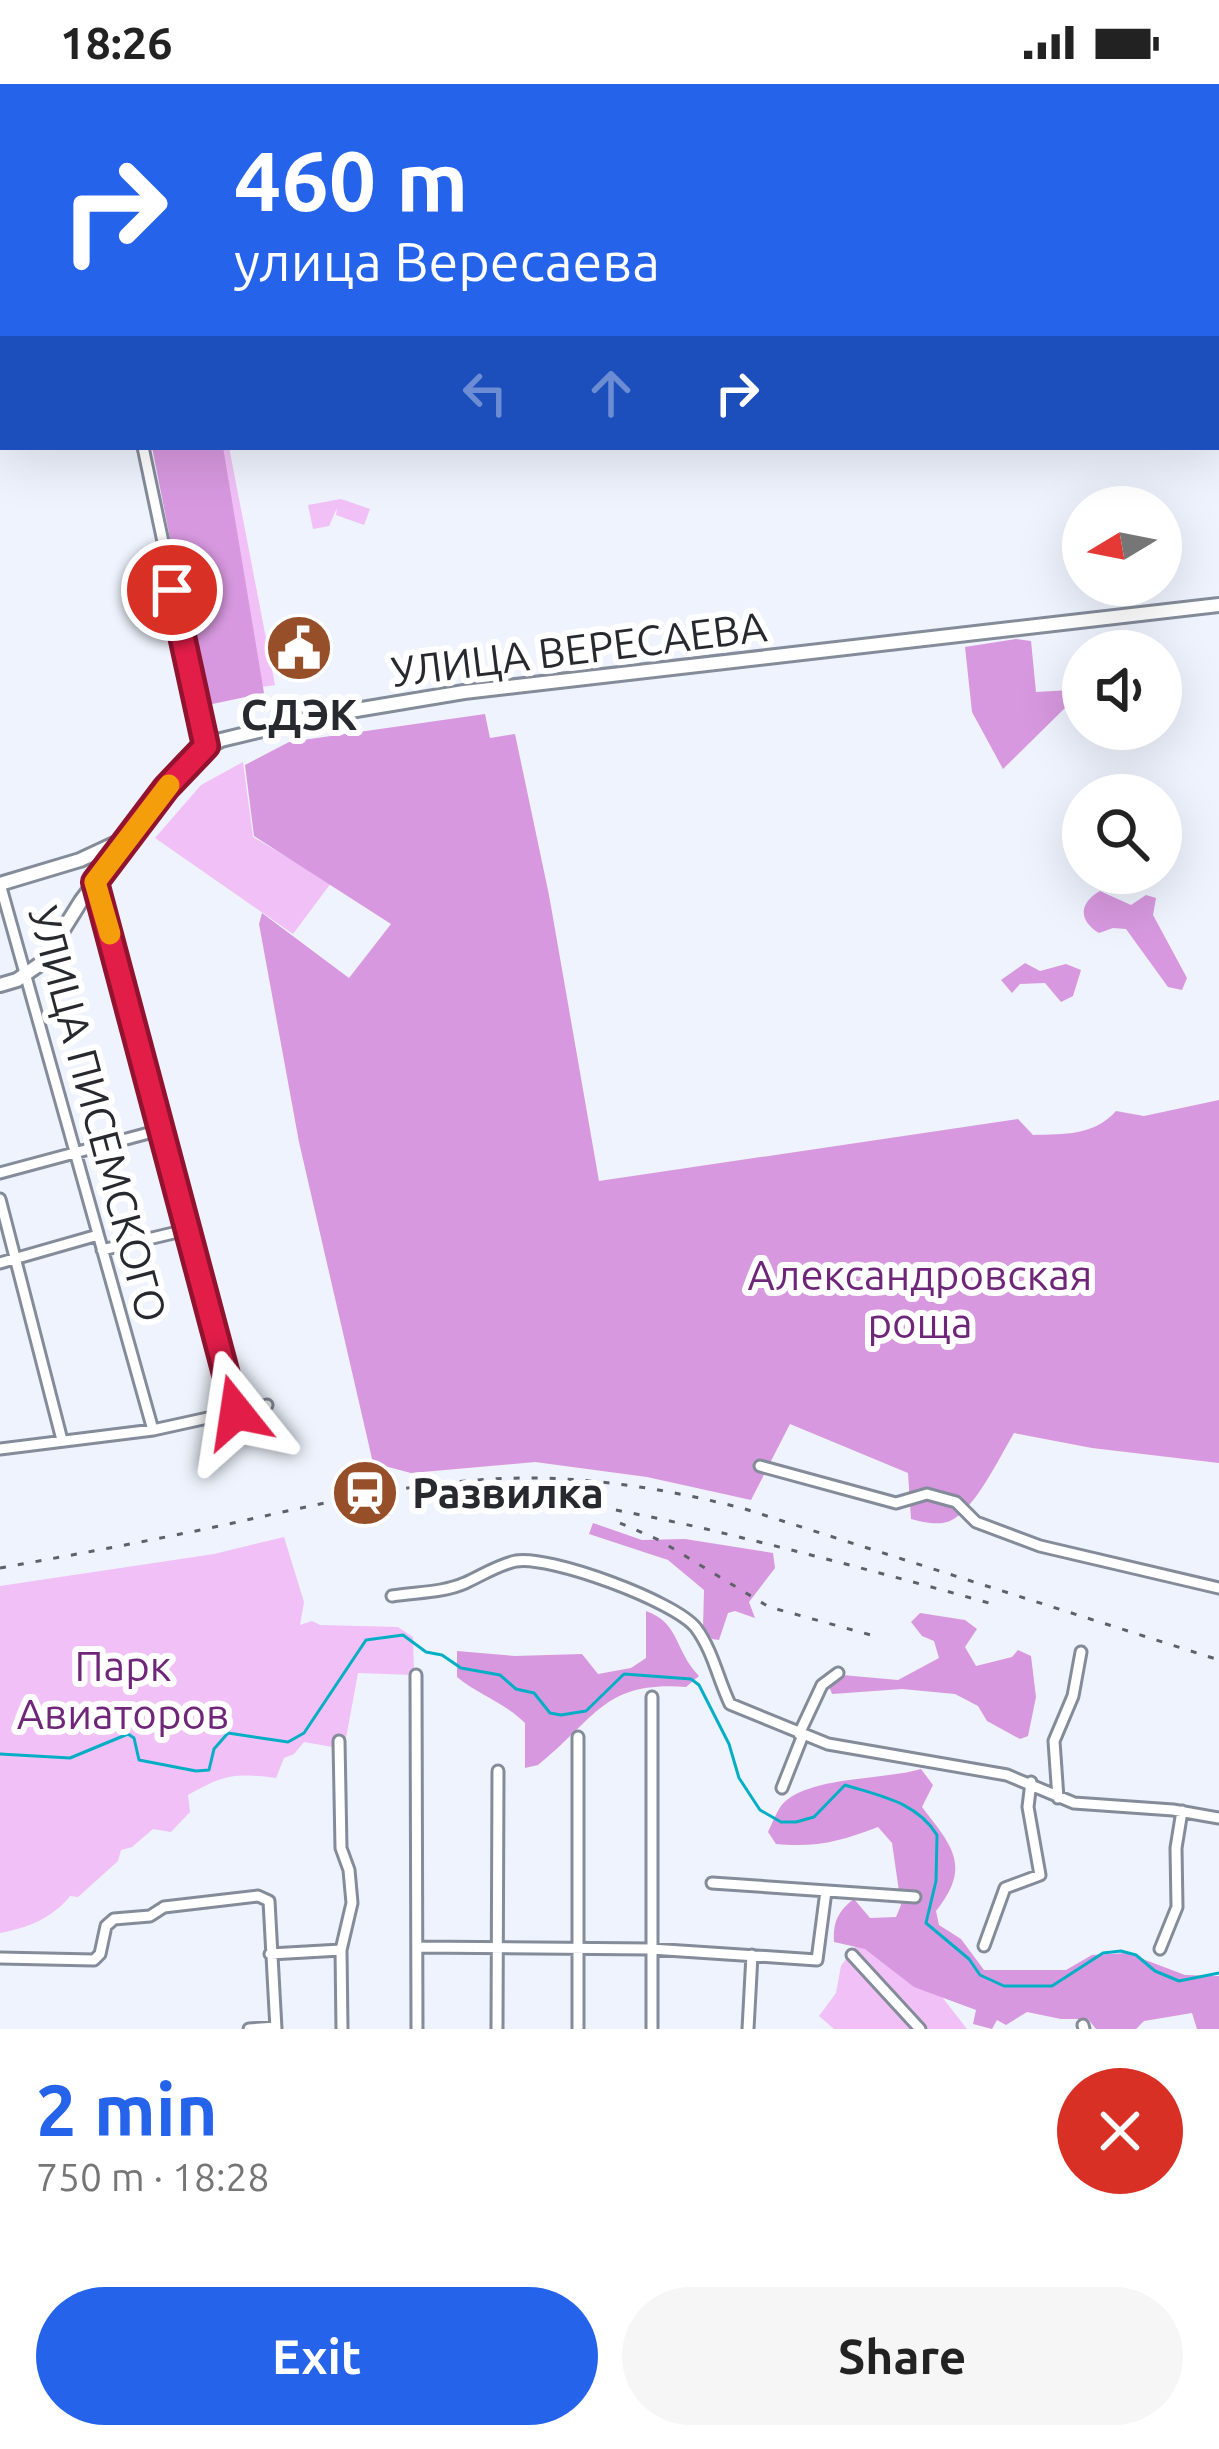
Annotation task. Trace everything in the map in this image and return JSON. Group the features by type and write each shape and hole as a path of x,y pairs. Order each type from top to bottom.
{"main road":[{"name":"УЛИЦА ВЕРЕСАЕВА","path":"206,746 320,716 464,692 1219,605"},
{"path":"0,986 24,975 50,954 129,836 206,746"},
{"path":"0,884 80,860 129,836"},
{"path":"80,860 95,882"}],"street":[{"path":"144,450 206,746"},
{"path":"95,882 236,1412"},
{"name":"УЛИЦА ПИСЕМСКОГО","path":"0,884 153,1430"},
{"path":"0,1173 160,1130"},
{"path":"0,1199 62,1440"},
{"path":"102,1250 186,1230"},
{"path":"0,1263 98,1234"},
{"path":"0,1448 153,1430 267,1405"},
{"path":"760,1466 896,1503 927,1494 956,1502 976,1522 1040,1546 1219,1588"},
{"path":"392,1596 441,1590 517,1561 535,1561 634,1590 693,1624 715,1662 730,1704 801,1735 1030,1782 1058,1798 1219,1818"},
{"path":"1058,1798 1054,1741 1073,1696 1081,1652"},
{"path":"782,1788 822,1685 838,1672"},
{"path":"416,1675 417,2029"},
{"path":"652,1697 652,2029"},
{"path":"578,1737 578,2029"},
{"path":"339,1741 341,1848 352,1903 341,1949 342,2029"},
{"path":"497,1771 497,2029"},
{"path":"984,1946 1004,1888 1040,1875 1028,1807 1030,1782"},
{"path":"1160,1948 1177,1907 1176,1848 1182,1811"},
{"path":"712,1883 915,1897"},
{"path":"417,1947 651,1949 817,1960 826,1891"},
{"path":"0,1958 94,1960 100,1954 106,1926 114,1919 133,1920 164,1907 258,1896 269,1901 276,2028 249,2029"},
{"path":"270,1954 341,1949"},
{"path":"748,2029 752,1955"},
{"path":"852,1955 920,2029"}],"green space":[{"path":"153,450 224,450 264,693 203,706"},
{"path":"178,450 230,450 275,685 225,693"},
{"path":"341,499 370,509 364,525 336,515 337,508 329,526 313,529 308,505"},
{"path":"1031,641 1036,692 1062,691 1062,711 1003,769 972,712 965,647"},
{"name":"Александровская роща","path":"485,714 490,738 515,734 549,895 599,1181 1018,1119 1033,1135 1067,1134 1098,1125 1116,1111 1144,1116 1219,1100 1219,1463 1014,1433 969,1506 950,1521 936,1523 911,1519 908,1473 790,1424 751,1500 647,1477 535,1462 411,1473 373,1463 299,1142 259,924 262,913 349,978 391,924 254,836 245,765 289,742"},
{"path":"243,762 253,837 331,883 293,934 155,838 201,785"},
{"path":"1107,894 1131,905 1146,895 1156,898 1153,915 1187,978 1182,990 1168,987 1126,929 1099,933 1087,923 1085,906 1093,896"},
{"path":"1025,963 1040,971 1066,964 1081,970 1073,996 1061,1002 1045,983 1020,984 1012,993 1001,980"},
{"path":"593,1523 642,1540 685,1539 773,1553 775,1568 749,1602 755,1618 728,1613 719,1640 712,1639 703,1629 704,1590 668,1560 589,1534"},
{"name":"Парк Авиаторов","path":"284,1537 304,1602 300,1625 312,1621 398,1627 413,1637 414,1675 358,1673 344,1749 304,1742 284,1758 276,1778 230,1777 201,1788 188,1795 190,1812 171,1832 153,1829 121,1850 118,1861 78,1897 70,1896 39,1921 0,1933 0,1586 214,1554"},
{"path":"646,1611 671,1630 699,1676 686,1687 636,1690 618,1697 538,1765 525,1768 525,1723 457,1677 457,1651 515,1656 582,1654 598,1674 631,1668 646,1658"},
{"path":"920,1613 965,1620 977,1629 965,1647 976,1666 1012,1657 1018,1650 1031,1656 1036,1697 1028,1736 1020,1739 987,1721 978,1706 955,1694 902,1689 832,1694 828,1683 842,1675 898,1680 939,1658 934,1641 922,1636 911,1622"},
{"path":"921,1769 933,1785 922,1807 954,1857 953,1881 936,1911 939,1925 961,1939 984,1970 1066,1970 1092,1955 1127,1953 1185,1975 1219,1976 1219,2029 1197,2029 1192,2013 1144,2021 1136,2029 1096,2029 1088,2019 1027,2012 1006,2025 997,2020 992,2029 973,2024 976,2010 914,1987 865,1949 834,1942 838,1918 854,1899 870,1918 896,1917 901,1905 892,1843 878,1827 828,1842 776,1844 768,1832 776,1815 792,1796 808,1789"},
{"path":"860,1940 910,1956 967,2029 834,2029 819,2016 836,1993 841,1966"}],"waterway":[{"path":"0,1754 70,1758 128,1734 134,1738 139,1760 209,1770 214,1749 228,1733 288,1742 304,1733 366,1640 403,1635 461,1668 500,1675 516,1689 534,1693 550,1713 561,1715 586,1711 624,1674 691,1679 699,1685 729,1744 739,1778 760,1810 781,1822 814,1817 845,1785 897,1802 929,1824 937,1835 936,1881 926,1923 969,1959 980,1975 1004,1986 1052,1986 1103,1953 1121,1951 1179,1981 1219,1973"}],"railway":[{"path":"0,1568 394,1490 493,1479 588,1481 745,1509 1219,1660"},
{"path":"491,1495 571,1502 676,1522 989,1603"},
{"path":"620,1523 659,1540 769,1607 871,1635"}],"slow traffic":[{"path":"110,934 95,882 169,785"}],"place":[{"name":"СДЭК","path":"299,648"},
{"name":"Развилка","path":"365,1493"}],"route":[{"path":"172,590 206,746 166,788 95,882 236,1412"}]}
